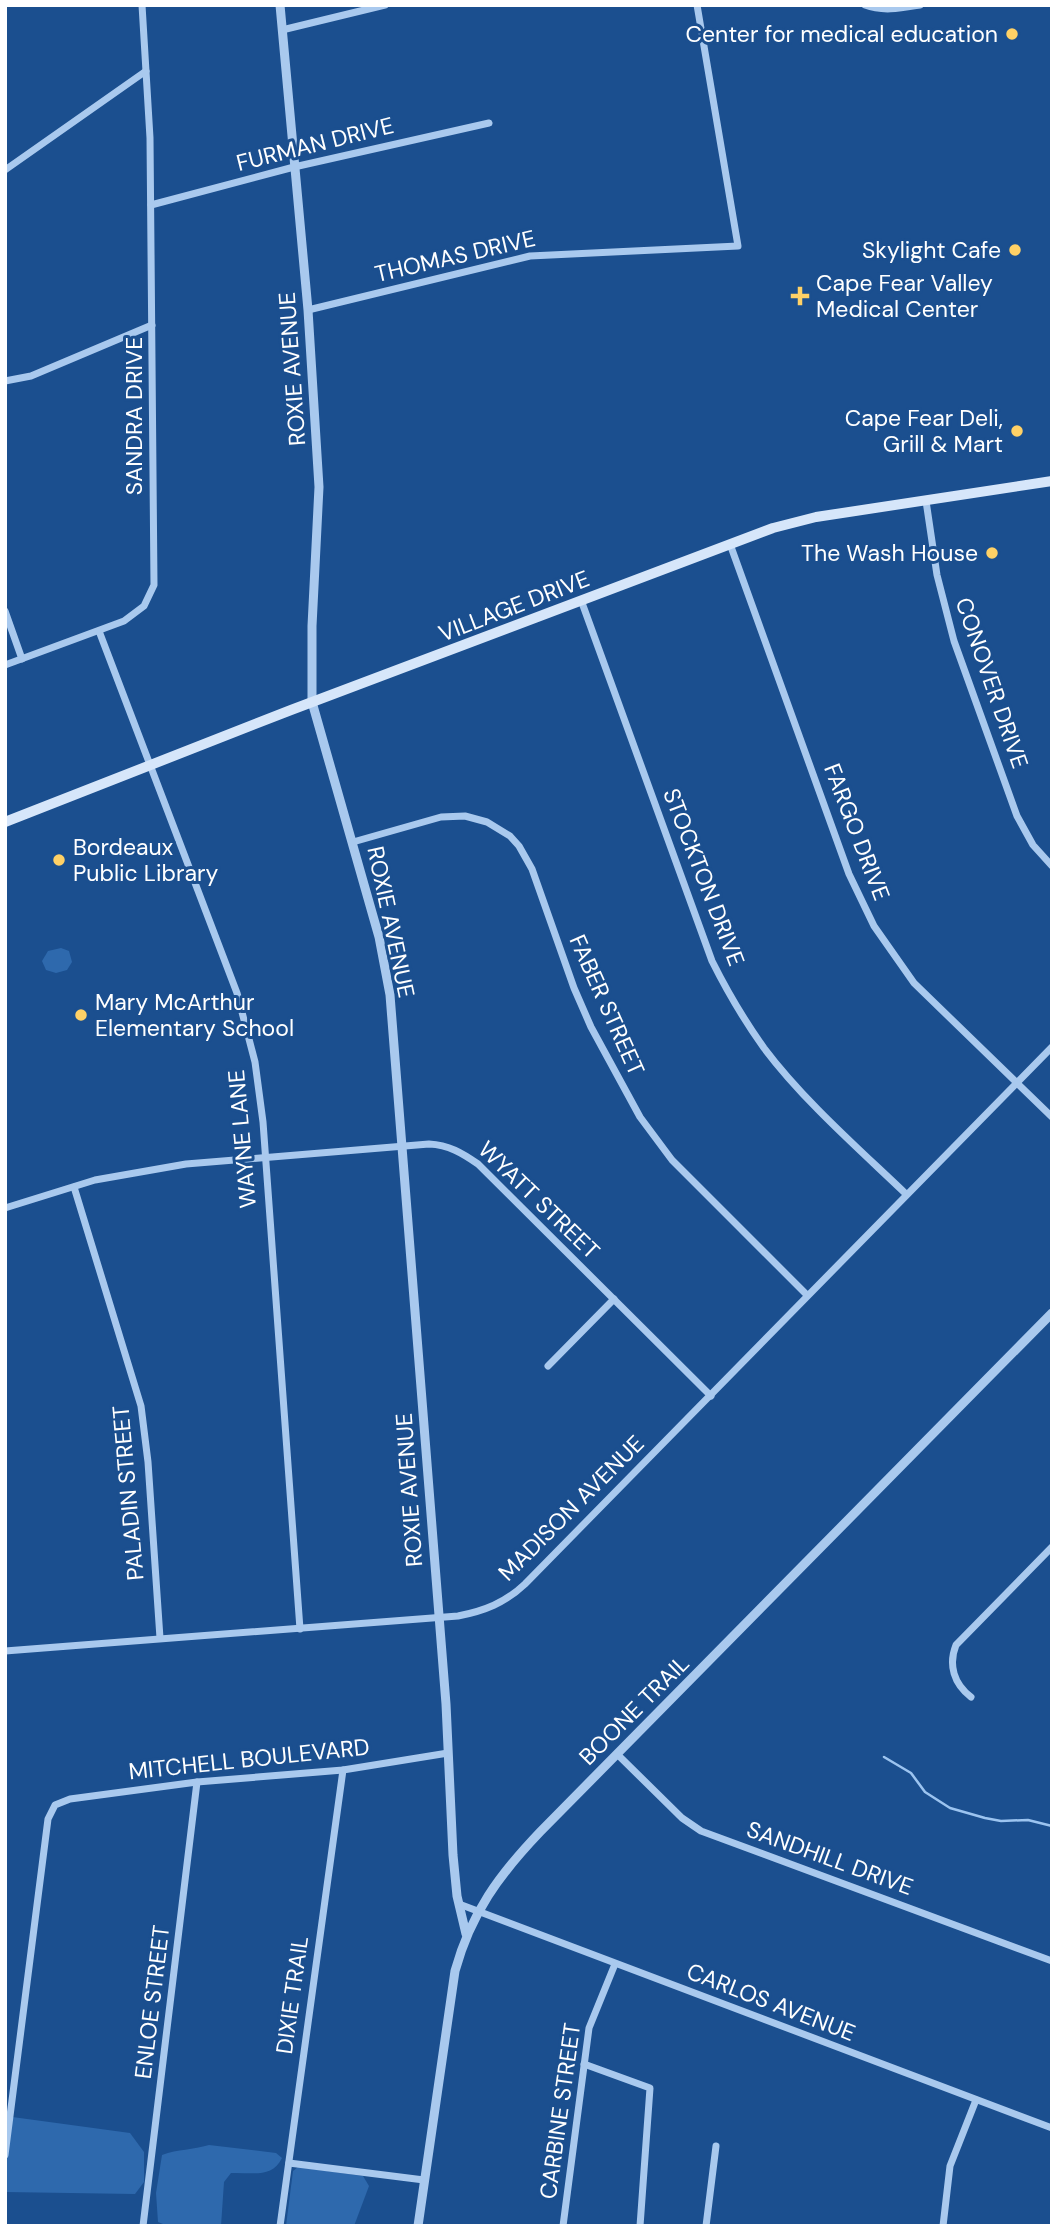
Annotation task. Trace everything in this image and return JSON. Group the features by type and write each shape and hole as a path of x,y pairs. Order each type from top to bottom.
{"main road":[{"name":"VILLAGE DRIVE","path":"5,822 312,702 791,523 1052,481"}],"street":[{"name":"SANDRA DRIVE","path":"5,665 117,625 135,614 150,596 154,585 150,138 142,5"},
{"name":"ROXIE AVENUE","path":"280,5 308,310 319,487 312,626 312,702 353,842 386,971 438,1618 453,1855 466,1934"},
{"path":"282,30 385,5"},
{"name":"THOMAS DRIVE","path":"308,310 530,256 738,246 697,5"},
{"path":"865,5 890,9 920,5"},
{"path":"5,170 146,71"},
{"name":"FURMAN DRIVE","path":"151,205 294,167 489,123"},
{"path":"5,381 31,376 152,325"},
{"name":"CONOVER DRIVE","path":"926,501 937,575 954,641 1017,816 1033,845 1052,866"},
{"name":"FARGO DRIVE","path":"730,544 862,904 888,949 914,983 1052,1116"},
{"name":"STOCKTON DRIVE","path":"581,600 712,961 727,990 766,1050 789,1078 906,1194"},
{"path":"5,611 22,659"},
{"name":"WAYNE LANE","path":"99,631 237,993 247,1026 260,1095 300,1629"},
{"name":"FABER STREET","path":"353,842 453,816 487,822 510,836 527,857 574,988 591,1027 640,1117 672,1160 807,1294"},
{"path":"1017,1082 1052,1047"},
{"name":"MADISON AVENUE","path":"5,1651 438,1618 477,1612 512,1595 711,1396 807,1294 1017,1082"},
{"name":"WYATT STREET","path":"5,1208 138,1171 264,1156 429,1144 446,1146 478,1164 711,1396"},
{"name":"PALADIN STREET","path":"74,1187 141,1406 148,1462 160,1638"},
{"path":"548,1366 614,1299"},
{"name":"BOONE TRAIL","path":"418,2226 455,1971 466,1934 501,1876 518,1855 1052,1313"},
{"path":"971,1697 960,1686 952,1669 956,1645 1051,1548"},
{"name":"MITCHELL BOULEVARD","path":"7,2122 48,1819 55,1805 70,1799 197,1782 343,1770 448,1753"},
{"name":"SANDHILL DRIVE","path":"617,1754 682,1818 701,1831 1052,1961"},
{"name":"DIXIE TRAIL","path":"280,2226 343,1770"},
{"name":"ENLOE STREET","path":"143,2226 197,1782"},
{"name":"CARLOS AVENUE","path":"459,1904 1052,2128"},
{"name":"CARBINE STREET","path":"563,2226 589,2028 615,1964"},
{"path":"584,2064 650,2088 640,2226"},
{"path":"943,2226 950,2166 976,2100"},
{"path":"5,2155 7,2122"},
{"path":"706,2226 716,2146"},
{"path":"289,2163 424,2180"}],"shaded area":[{"path":"61,948 69,951 72,962 67,970 56,973 46,970 42,961 48,951"},
{"path":"5,2116 130,2133 144,2152 144,2182 135,2194 5,2192"},
{"path":"209,2145 276,2153 282,2158 278,2165 267,2172 231,2173 224,2182 221,2226 168,2226 158,2222 156,2193 162,2155"},
{"path":"298,2167 363,2176 369,2186 354,2226 286,2226 293,2171"}],"waterway":[{"path":"884,1757 911,1773 925,1792 950,1808 1001,1821 1028,1820 1052,1826"}],"place":[{"name":"Center for medical education","path":"1012,34"},
{"name":"Skylight Cafe","path":"1015,250"},
{"name":"Cape Fear Valley Medical Center","path":"800,296"},
{"name":"Cape Fear Deli, Grill & Mart","path":"1017,431"},
{"name":"The Wash House","path":"992,553"},
{"name":"Bordeaux Public Library","path":"59,860"},
{"name":"Mary McArthur Elementary School","path":"81,1015"}]}
